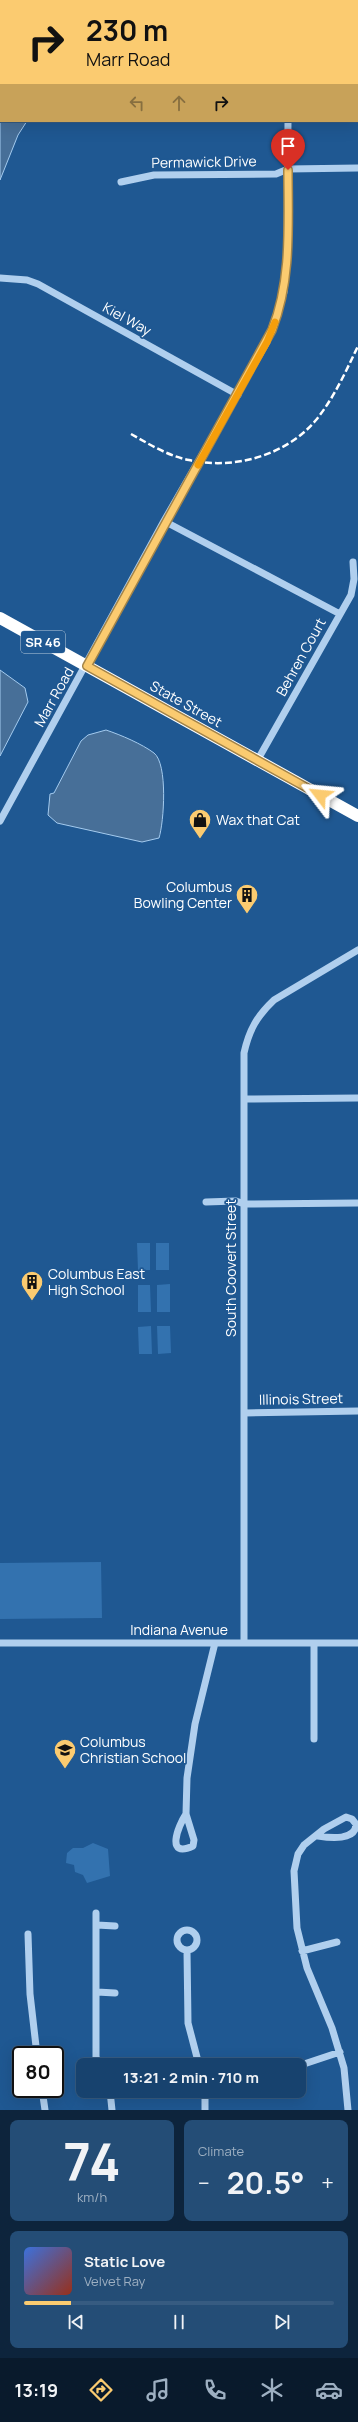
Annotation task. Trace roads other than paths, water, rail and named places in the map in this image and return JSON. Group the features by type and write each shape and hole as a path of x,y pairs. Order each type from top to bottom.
{"highway":[{"name":"State Street","path":"0,618 358,816"}],"street":[{"name":"Marr Road","path":"0,820 87,666 164,521 267,342 284,292 287,264 288,122"},
{"name":"Permawick Drive","path":"121,182 154,175 276,174 288,170 358,168"},
{"name":"Kiel Way","path":"0,278 27,280 38,284 238,394"},
{"path":"164,521 340,614"},
{"name":"Behren Court","path":"257,761 351,595 354,579 353,562"},
{"name":"South Coovert Street","path":"244,1643 244,1053 248,1034 256,1018 274,1000 358,950"},
{"path":"244,1099 358,1098"},
{"path":"206,1202 236,1201 244,1204 358,1204"},
{"name":"Illinois Street","path":"245,1413 358,1411"},
{"name":"Indiana Avenue","path":"0,1643 358,1643"},
{"path":"186,1814 187,1778 195,1724 215,1643"},
{"path":"314,1643 314,1739"},
{"path":"318,1836 343,1837 353,1833 356,1829 356,1824 352,1819 346,1817 324,1829 301,1850 294,1871 297,1928 302,1951 340,2052 346,2084 348,2110"},
{"path":"96,1913 96,2058"},
{"path":"97,1925 115,1926"},
{"path":"28,1934 30,1994 36,2046"},
{"path":"302,1951 338,1942"},
{"path":"187,1951 188,2023 197,2058"},
{"path":"97,1992 115,1993"},
{"path":"306,2063 340,2052"},
{"path":"43,2098 45,2110"},
{"path":"111,2098 112,2110"},
{"path":"205,2098 205,2110"}],"railway":[{"path":"131,434 174,456 206,463 241,461 274,451 290,443 316,420 334,394 358,346"}],"place":[{"name":"Wax that Cat","path":"200,840"},
{"name":"Columbus Bowling Center","path":"247,914"},
{"name":"Columbus East High School","path":"32,1302"},
{"name":"Columbus Christian School","path":"65,1770"}]}
